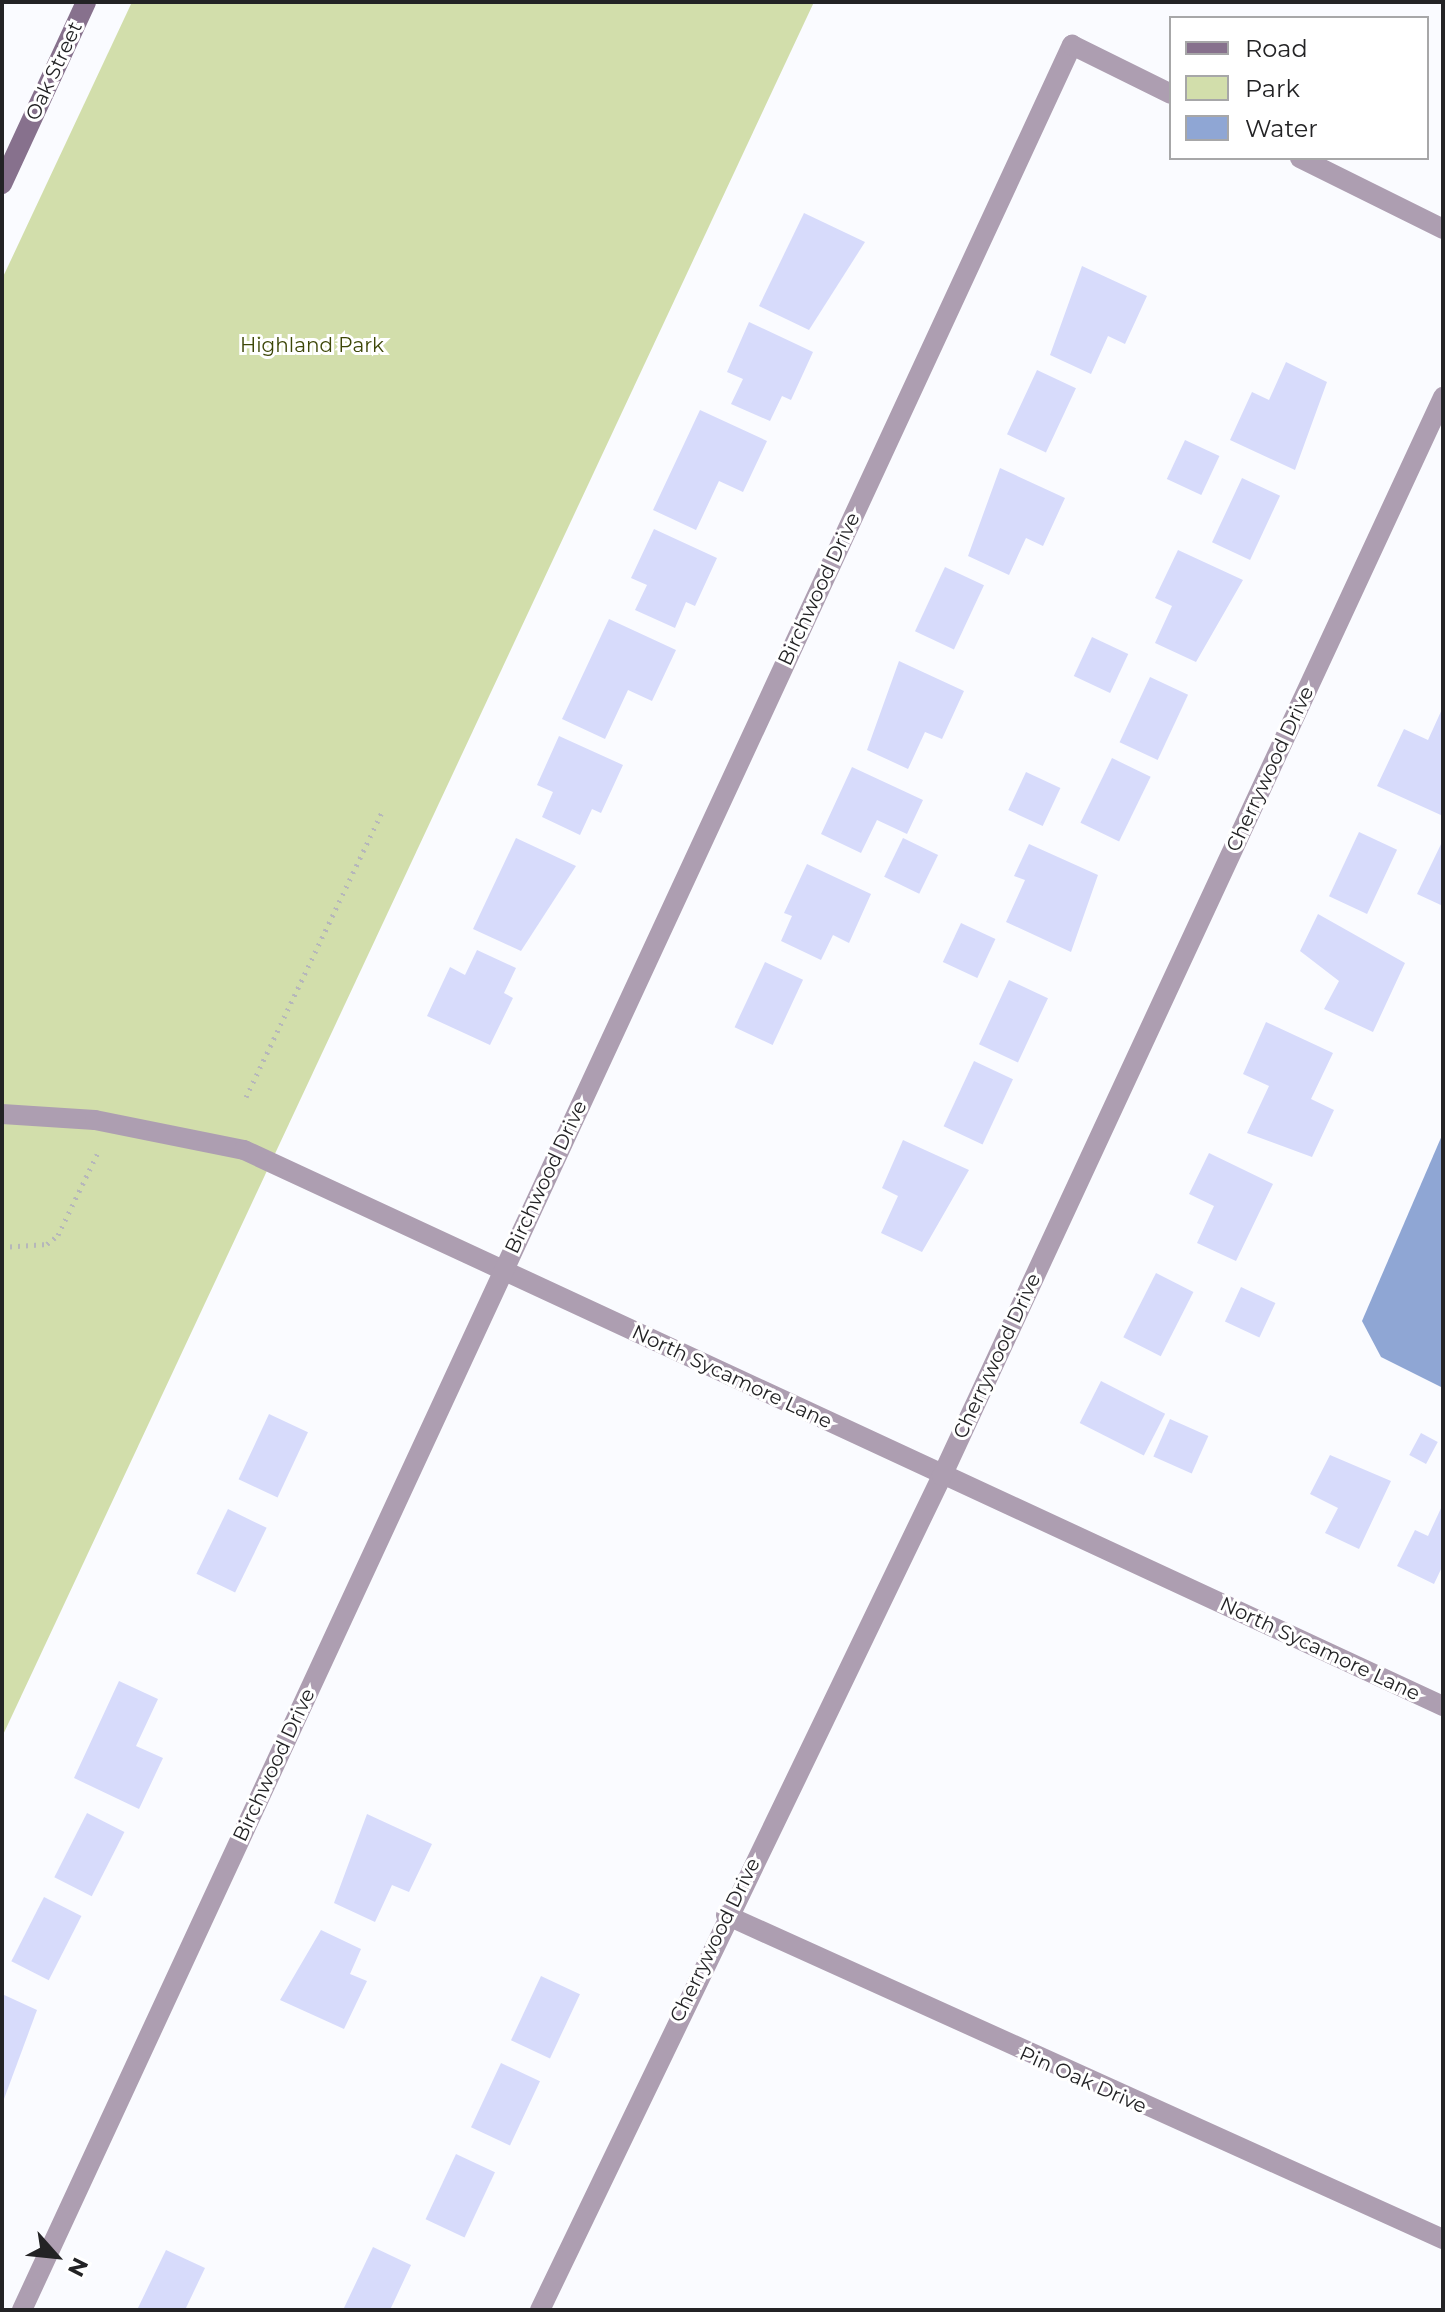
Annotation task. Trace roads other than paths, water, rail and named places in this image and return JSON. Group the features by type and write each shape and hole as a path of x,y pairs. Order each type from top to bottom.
{"street":[{"name":"Oak Street","path":"2,184 86,2"},
{"name":"Birchwood Drive","path":"22,2310 1072,45 1169,93"},
{"path":"1304,160 1443,229"},
{"name":"Cherrywood Drive","path":"540,2310 726,1915 942,1476 1443,397"},
{"name":"North Sycamore Lane","path":"2,1114 95,1120 244,1150 1443,1706"},
{"name":"Pin Oak Drive","path":"726,1915 1443,2239"}],"water":[{"path":"1443,1133 1443,1388 1381,1357 1362,1321"}],"park label":[{"name":"Highland Park","path":"312,345"}]}
